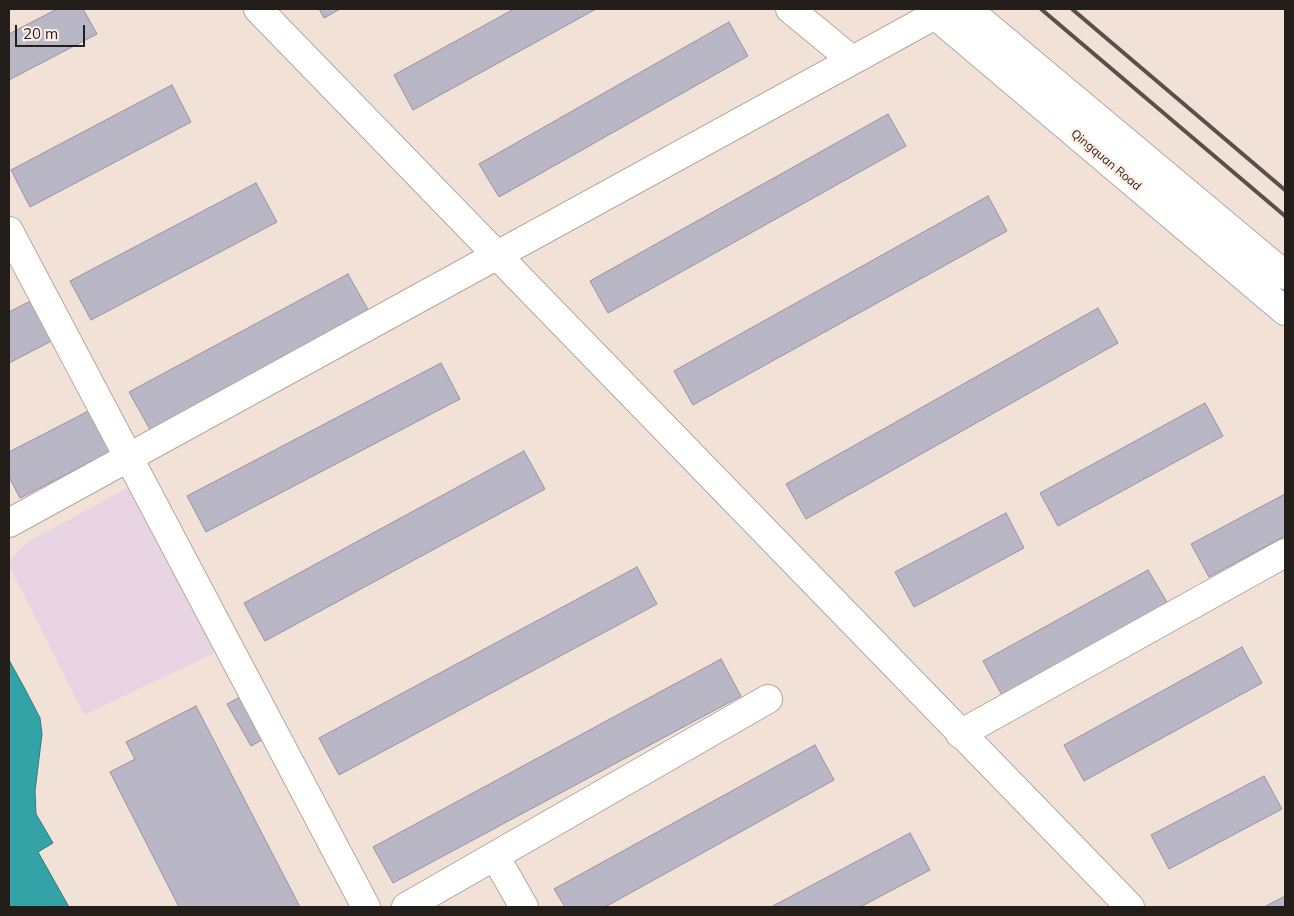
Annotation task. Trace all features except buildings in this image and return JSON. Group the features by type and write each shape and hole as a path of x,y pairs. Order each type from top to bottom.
{"street":[{"path":"258,9 1130,907"},
{"path":"790,9 852,60"},
{"path":"966,9 1285,275"},
{"path":"9,523 852,60 936,11"},
{"name":"Qingquan Road","path":"936,11 1285,311"},
{"path":"9,231 366,907"},
{"path":"960,734 1285,553"},
{"path":"406,907 768,699"},
{"path":"495,856 524,907"}],"shaded area":[{"path":"138,482 225,648 84,715 9,565 9,560 28,542"}],"water":[{"path":"9,660 40,718 42,734 35,791 36,814 53,843 38,852 69,907 9,907"}],"railway":[{"path":"1041,9 1285,216"},
{"path":"1072,9 1285,190"}]}
